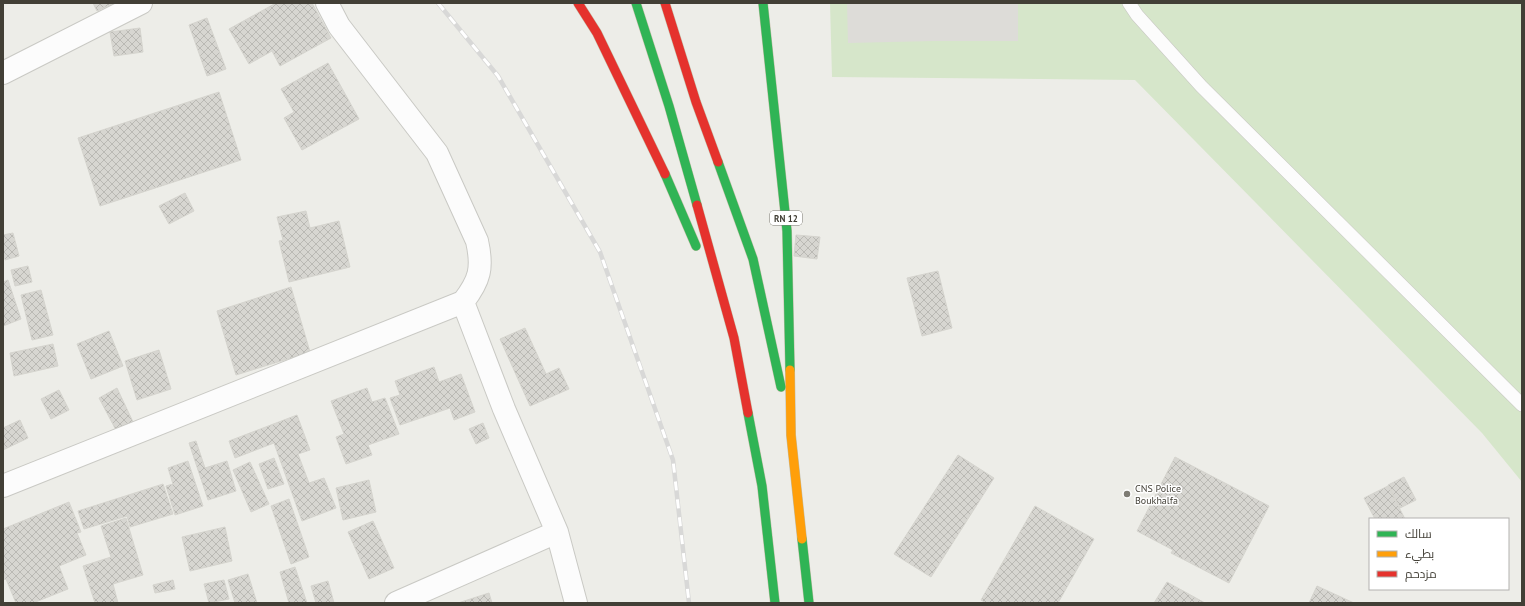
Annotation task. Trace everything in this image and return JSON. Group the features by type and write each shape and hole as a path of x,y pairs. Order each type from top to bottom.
{"highway":[{"path":"578,3 597,33 669,182 699,253"},
{"path":"636,3 668,106 734,338 762,486 775,603"},
{"path":"665,3 696,102 753,259 791,435"},
{"name":"RN 12","path":"763,3 787,231 791,435 809,603"},
{"path":"705,267 734,338"}],"street":[{"path":"3,73 141,3"},
{"path":"3,486 463,302 474,289 478,278 480,265 480,253 477,241 437,153 338,26 327,3"},
{"path":"463,302 504,409 557,532 576,603"},
{"path":"396,603 557,532"}],"lane":[{"path":"1128,3 1136,15 1201,86 1522,405"}],"green space":[{"path":"830,3 1522,3 1522,482 1482,433 1135,80 832,77"}],"shaded area":[{"path":"847,3 1018,3 1018,41 848,43"}],"building":[{"path":"93,3 114,3 97,11"},
{"path":"276,3 312,3 331,38 280,66 272,51 249,64 229,29"},
{"path":"207,18 226,69 207,76 189,25"},
{"path":"140,28 143,52 114,56 110,32"},
{"path":"328,63 359,119 302,150 284,118 294,112 281,89"},
{"path":"219,92 241,160 100,206 78,138"},
{"path":"185,193 194,211 169,224 159,206"},
{"path":"306,211 310,228 339,221 350,267 289,282 279,241 283,240 277,217"},
{"path":"13,233 19,256 5,260 3,253 3,235"},
{"path":"796,235 820,237 817,259 794,256"},
{"path":"28,266 32,282 15,286 11,270"},
{"path":"938,271 952,328 922,336 907,278"},
{"path":"8,280 21,319 3,326 3,282"},
{"path":"291,287 310,352 236,375 217,311"},
{"path":"41,290 53,335 32,340 21,295"},
{"path":"525,328 546,374 559,368 569,389 530,406 500,339"},
{"path":"109,331 123,366 91,379 77,344"},
{"path":"53,344 58,366 14,376 10,353"},
{"path":"159,350 171,389 137,400 125,361"},
{"path":"434,367 439,382 461,374 475,412 454,420 450,408 400,425 390,398 400,395 395,381"},
{"path":"117,388 134,424 117,432 99,398"},
{"path":"367,388 372,402 385,398 399,434 368,445 372,455 346,464 336,437 344,434 331,401"},
{"path":"59,390 69,410 51,419 41,399"},
{"path":"297,415 310,450 298,454 309,483 324,478 336,508 302,521 274,443 235,458 229,441"},
{"path":"20,420 28,438 3,450 3,428"},
{"path":"483,423 489,438 476,444 469,429"},
{"path":"196,441 205,468 227,461 236,491 208,500 189,443"},
{"path":"958,455 994,478 931,577 894,554"},
{"path":"1175,457 1269,506 1229,583 1171,553 1173,550 1137,531"},
{"path":"274,458 284,484 268,489 259,464"},
{"path":"188,461 203,506 175,515 166,486 173,484 168,468"},
{"path":"250,462 269,504 251,512 233,470"},
{"path":"1404,477 1416,500 1400,508 1388,485"},
{"path":"369,480 376,512 343,520 336,488"},
{"path":"163,484 173,514 130,527 127,516 84,529 78,511"},
{"path":"1388,486 1404,518 1374,518 1364,498"},
{"path":"289,499 309,557 291,564 271,506"},
{"path":"69,502 81,532 77,533 86,555 59,566 68,589 33,603 16,603 6,579 3,580 3,529"},
{"path":"1035,506 1094,539 1058,603 986,603 981,600"},
{"path":"126,518 143,575 113,584 118,603 95,603 83,566 111,557 101,526"},
{"path":"373,521 394,568 369,579 348,532"},
{"path":"225,527 232,561 190,571 182,537"},
{"path":"295,567 307,603 289,603 280,572"},
{"path":"248,574 257,603 235,603 228,580"},
{"path":"173,580 175,589 155,593 153,585"},
{"path":"224,580 229,599 209,603 204,584"},
{"path":"328,581 334,603 316,603 311,586"},
{"path":"1167,582 1205,603 1154,603"},
{"path":"1317,586 1354,603 1309,603"},
{"path":"489,593 492,603 458,603"}],"railway":[{"path":"438,3 498,76 600,252 673,460 689,603"}],"traffic: fast":[{"path":"636,3 669,106 697,205"},
{"path":"763,3 787,231 790,370"},
{"path":"718,162 753,259 781,387"},
{"path":"665,174 696,246"},
{"path":"748,413 762,486 775,603"},
{"path":"802,539 809,603"}],"traffic: slow":[{"path":"790,370 791,435 802,539"}],"traffic: jam":[{"path":"578,3 597,33 665,174"},
{"path":"665,3 696,102 718,162"},
{"path":"697,205 734,338 748,413"}],"place":[{"name":"CNS Police Boukhalfa","path":"1127,494"}]}
